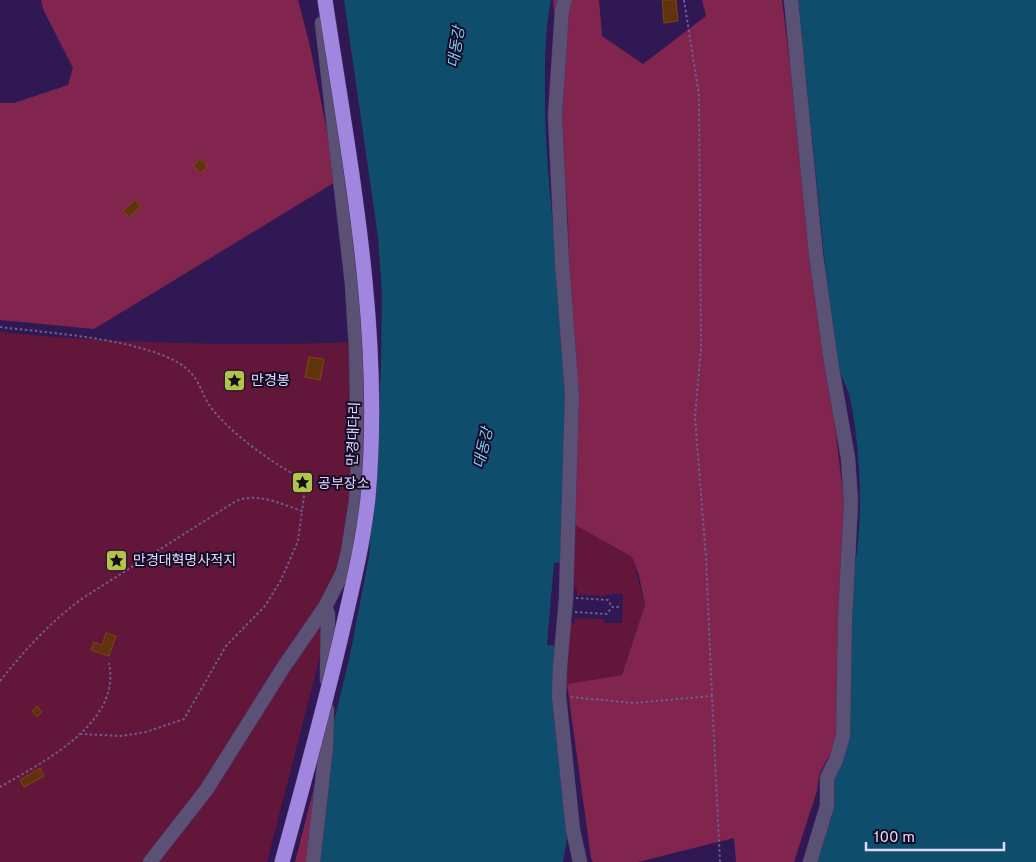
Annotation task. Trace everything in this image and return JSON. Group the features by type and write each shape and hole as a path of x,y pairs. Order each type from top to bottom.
{"highway":[{"name":"만경대다리","path":"282,862 326,701 357,573 368,498 372,358 366,278 354,180 325,0"}],"street":[{"path":"150,862 207,790 283,668 325,606 343,572 348,551 356,502 357,410 352,284 320,0"},
{"path":"565,0 562,10 555,116 562,262 572,395 566,598 560,667 560,696 572,830 580,862"},
{"path":"791,0 816,255 831,362 848,458 851,502 845,619 843,736 836,760 827,778 827,806 810,862"},
{"path":"313,862 326,748 328,614 325,606"}],"path":[{"path":"684,0 699,95 701,348 694,417 706,558 720,862"},
{"path":"0,326 136,346 186,368 198,380 211,409 229,428 293,474 306,480 298,541 281,580 265,606 226,646 184,719 146,732 122,736 80,734"},
{"path":"0,681 39,635 69,607 236,501 246,497 256,497 302,511"},
{"path":"577,598 608,600 612,607"},
{"path":"612,607 619,607"},
{"path":"576,612 607,614 612,607"},
{"path":"0,787 38,765 87,730 100,711 107,695 111,674 108,663"},
{"path":"560,696 634,703 712,696"}],"shaded area":[{"path":"41,0 298,0 310,46 337,181 94,329 0,320 0,103 14,103 68,85 73,68 43,9"},
{"path":"553,0 599,0 602,36 643,64 706,16 702,0 782,0 844,500 837,741 819,775 817,791 794,862 736,862 734,838 638,862 593,862 591,858 567,684 622,675 645,605 639,576 632,557 575,525 568,221"},
{"path":"0,332 90,339 181,343 272,344 362,342 360,485 340,579 267,862 0,862"},
{"path":"575,525 632,557 645,605 622,675 567,684 566,667 571,623 575,623 575,618 604,619 604,623 622,623 623,594 606,594 606,596 577,595 577,589 573,589"},
{"path":"319,768 310,862 295,862"}],"water":[{"name":"대동강","path":"344,0 551,0 546,44 545,120 564,347 566,428 562,562 554,563 547,645 556,646 568,832 563,862 315,862 329,742 350,655 369,556 381,369 382,293 378,237"},
{"path":"798,0 1036,0 1036,862 813,862 830,777 842,759 853,576 859,533 860,487 854,419 850,398 838,366 833,343"}],"building":[{"path":"662,0 676,0 678,21 664,23"},
{"path":"200,159 208,166 201,173 193,166"},
{"path":"135,200 141,207 129,217 123,211"},
{"path":"309,357 324,359 320,380 305,377"},
{"path":"106,633 116,636 109,656 91,650 94,642 102,645"},
{"path":"37,706 42,712 37,717 32,711"},
{"path":"40,768 44,776 24,787 20,780"}],"place":[{"name":"만경봉","path":"235,380"},
{"name":"공부장소","path":"302,483"},
{"name":"만경대혁명사적지","path":"117,560"}]}
